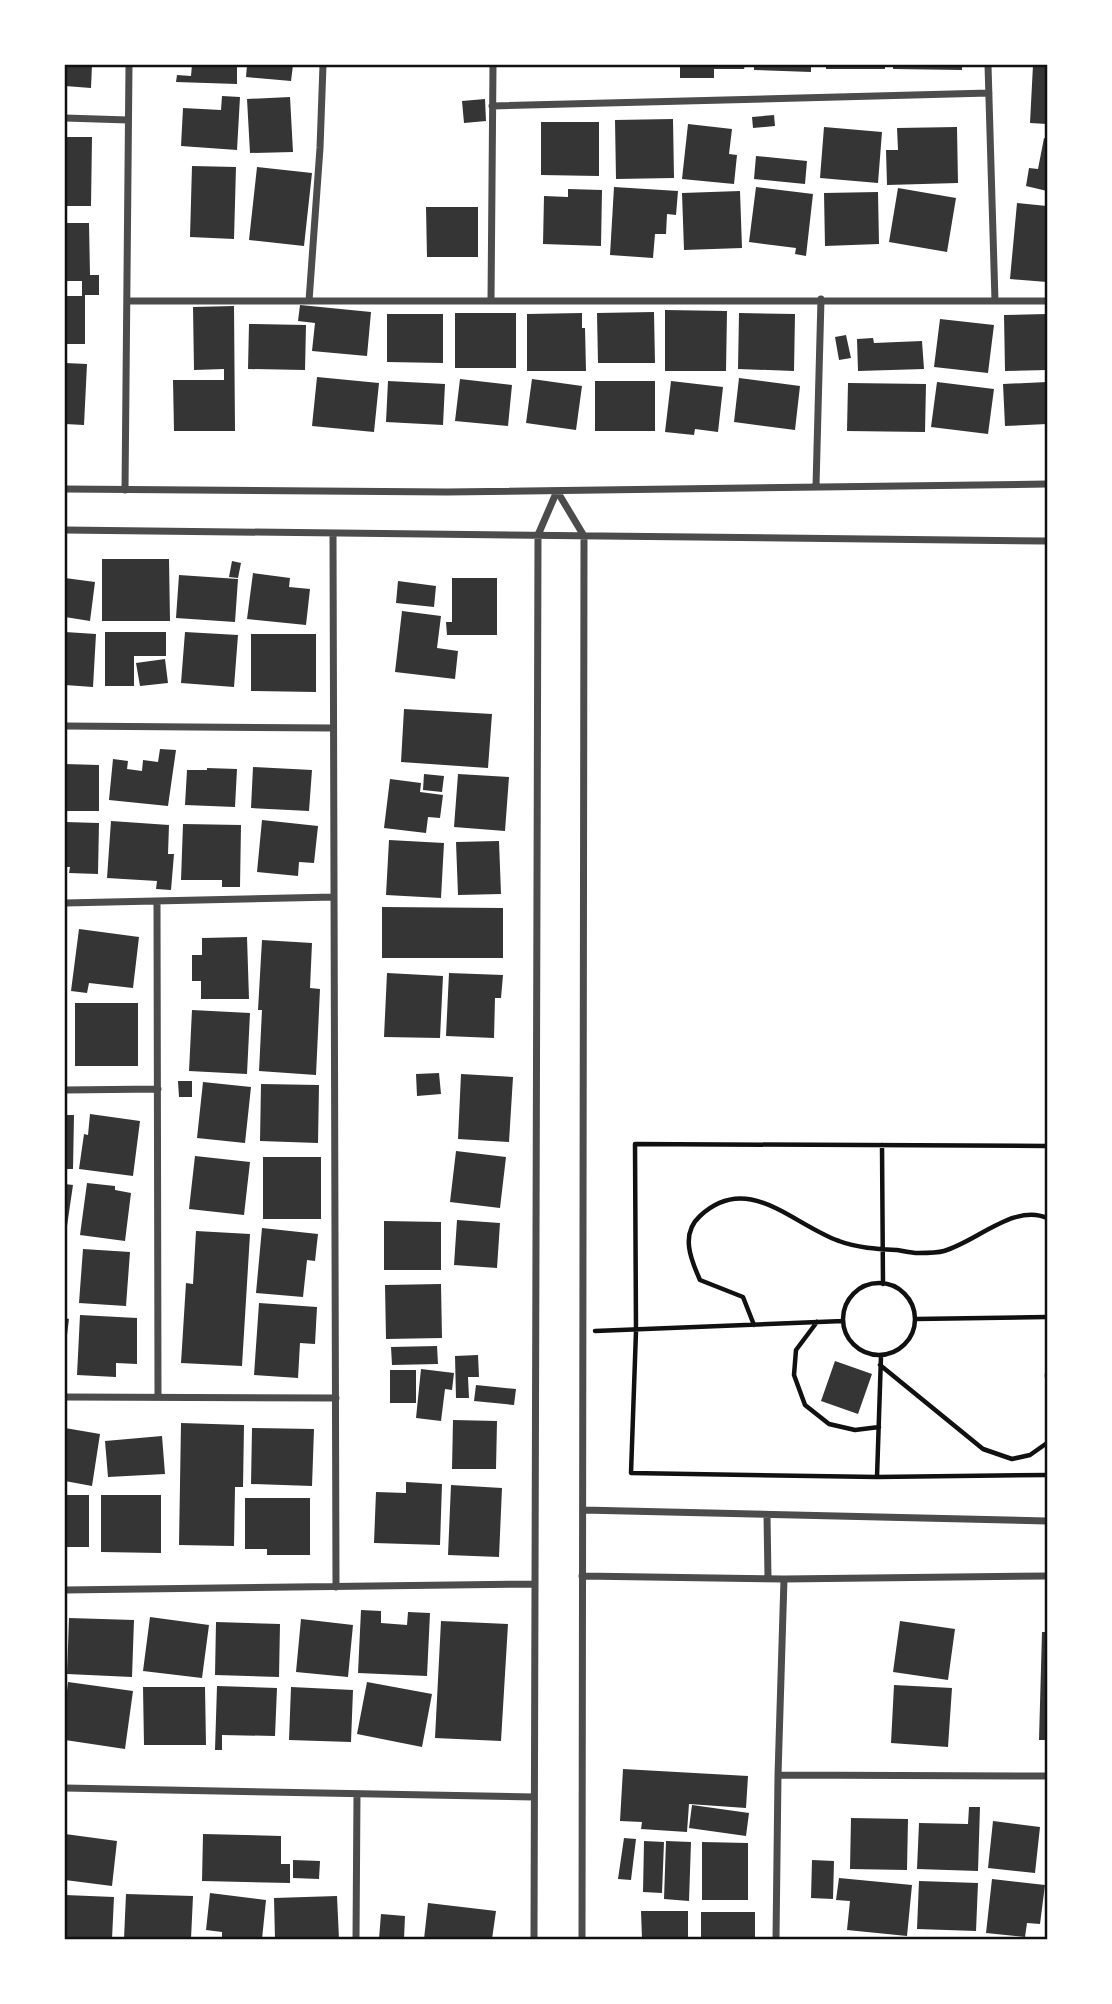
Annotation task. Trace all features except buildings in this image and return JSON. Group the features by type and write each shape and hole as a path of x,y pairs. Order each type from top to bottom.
{"street":[{"path":"125,490 129,65"},
{"path":"309,301 323,65"},
{"path":"491,301 493,65"},
{"path":"988,65 995,301"},
{"path":"492,106 989,93"},
{"path":"65,118 128,120"},
{"path":"816,486 821,299"},
{"path":"127,301 1047,301"},
{"path":"65,489 447,492 1047,484"},
{"path":"534,1939 538,535 557,491"},
{"path":"557,491 584,536 582,1939"},
{"path":"65,530 1047,541"},
{"path":"333,533 336,1587"},
{"path":"65,726 333,728"},
{"path":"65,903 334,897"},
{"path":"157,901 158,1397"},
{"path":"65,1090 158,1089"},
{"path":"65,1398 335,1398"},
{"path":"583,1510 1047,1521"},
{"path":"767,1515 768,1578"},
{"path":"582,1576 785,1579 1047,1576"},
{"path":"776,1939 785,1579"},
{"path":"65,1590 535,1584"},
{"path":"778,1775 1047,1776"},
{"path":"65,1788 534,1797"},
{"path":"356,1939 357,1794"}],"path":[{"path":"1047,1146 635,1144 636,1331 631,1473 877,1477 1047,1475"},
{"path":"882,1145 883,1284"},
{"path":"754,1325 743,1297 700,1280 690,1259 688,1240 695,1220 712,1204 740,1198 768,1203 838,1241 916,1254 944,1251 980,1236 1017,1215 1039,1214 1047,1218"},
{"path":"883,1284 900,1289 908,1297 914,1307 916,1319 910,1340 892,1354 881,1356 859,1350 850,1342 843,1321 849,1299 857,1290 867,1285 883,1284"},
{"path":"916,1319 1047,1317"},
{"path":"583,1331 843,1321"},
{"path":"817,1322 796,1350 794,1375 805,1405 829,1424 855,1430 879,1427"},
{"path":"877,1477 881,1356"},
{"path":"880,1365 984,1449 1012,1459 1030,1455 1047,1443"}]}
